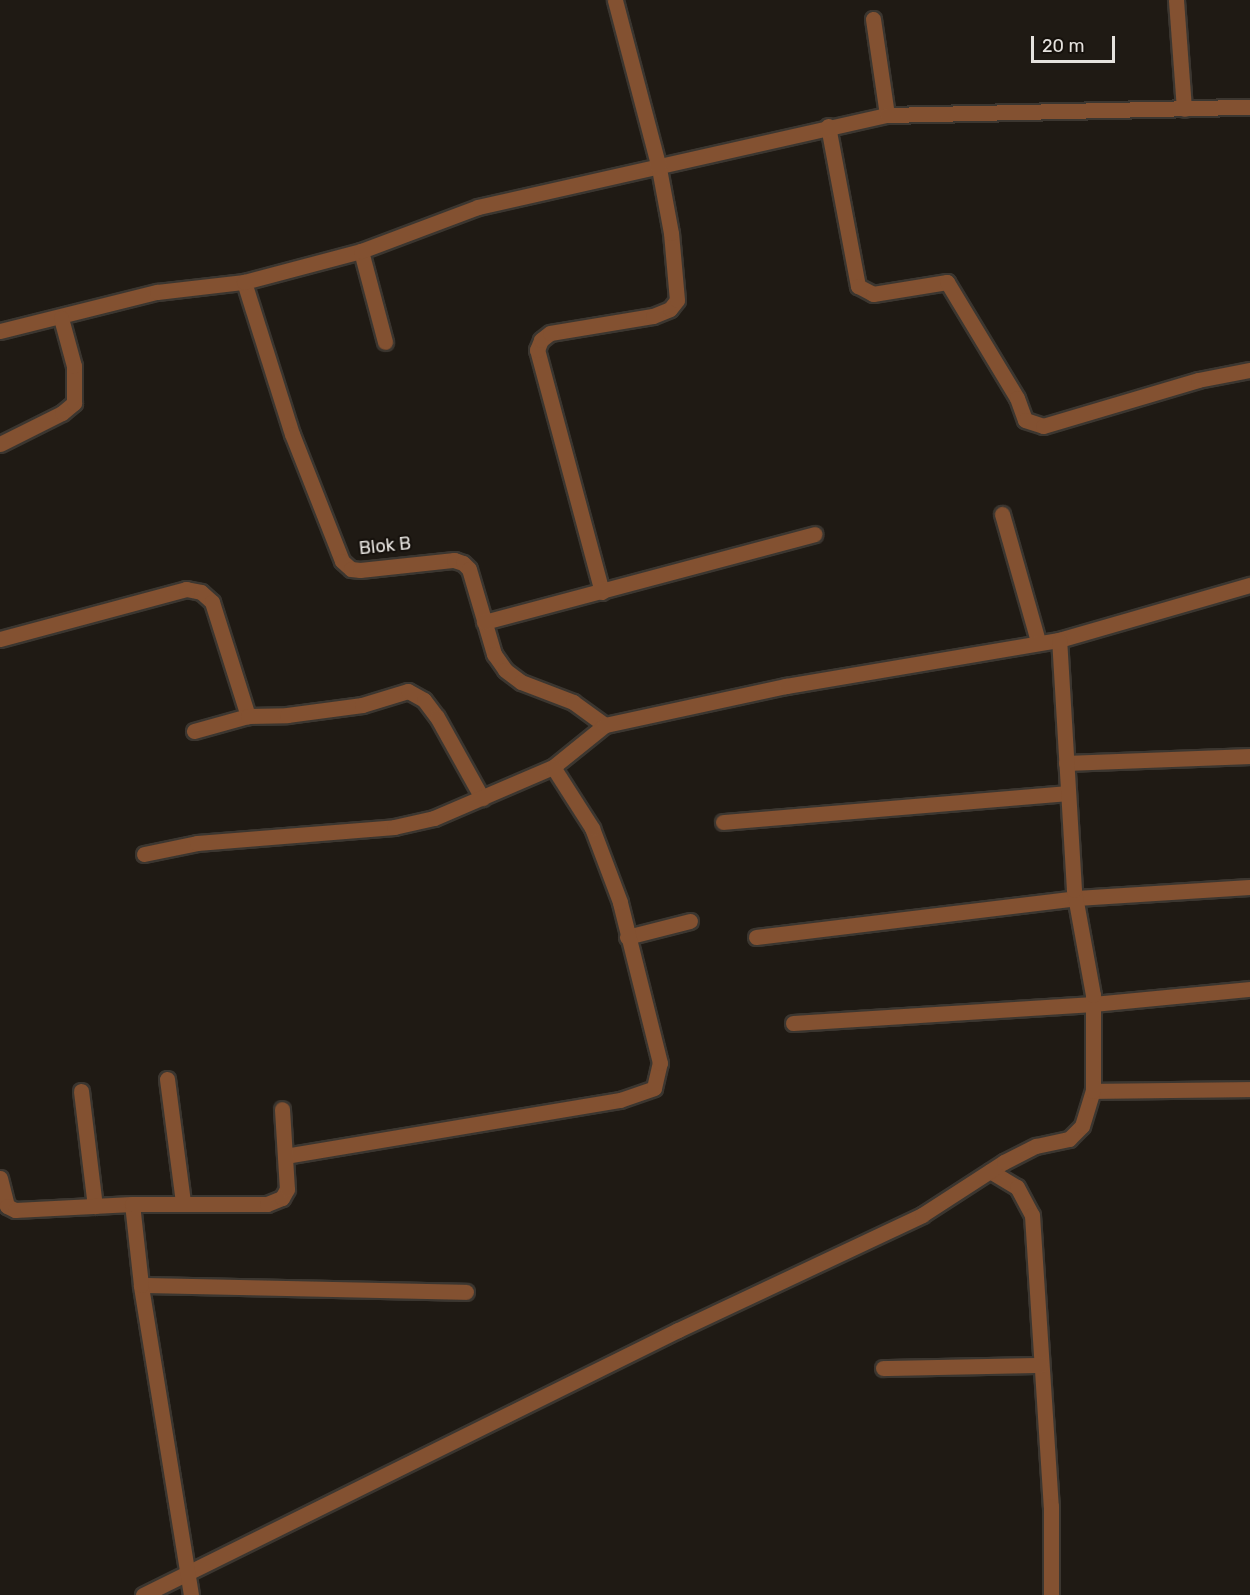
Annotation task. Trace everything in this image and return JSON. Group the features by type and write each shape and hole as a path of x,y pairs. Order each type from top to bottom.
{"street":[{"path":"602,592 537,350 541,340 550,333 653,316 674,306 671,233 659,168 615,0"},
{"path":"1176,0 1184,109"},
{"path":"873,19 887,115"},
{"path":"0,331 62,318 166,290 244,282 360,251 478,207 659,168 828,126 887,115 1250,107"},
{"path":"828,126 858,286 873,294 947,282 1017,398 1025,420 1043,426 1198,380 1250,370"},
{"path":"360,251 385,342"},
{"name":"Blok B","path":"244,282 292,434 342,561 351,569 360,570 454,560 463,563 469,569 494,654 505,670 521,682 573,702 605,725"},
{"path":"0,444 62,413 74,403 74,366 62,318"},
{"path":"1002,514 1038,641"},
{"path":"484,622 814,534"},
{"path":"144,854 197,843 394,827 434,818 553,767 605,725 786,686 1038,641 1059,640 1250,585"},
{"path":"0,639 186,589 201,592 212,602 248,716"},
{"path":"143,1595 678,1330 922,1215 990,1171 1036,1146 1069,1138 1082,1126 1093,1091 1093,1004 1076,898 1067,793 1059,640"},
{"path":"194,731 248,716 288,715 362,705 408,691 424,700 437,717 482,798"},
{"path":"1066,763 1250,756"},
{"path":"285,1156 620,1100 654,1088 660,1063 620,902 592,828 553,767"},
{"path":"723,822 782,814 1067,793"},
{"path":"756,937 1076,898 1250,887"},
{"path":"627,937 690,921"},
{"path":"793,1023 1093,1004 1250,989"},
{"path":"167,1079 183,1203"},
{"path":"1093,1091 1250,1089"},
{"path":"81,1091 95,1206"},
{"path":"0,1178 7,1206 15,1210 132,1204 267,1204 282,1198 288,1189 282,1109"},
{"path":"990,1171 1017,1187 1032,1215 1051,1506 1051,1595"},
{"path":"132,1204 141,1285 191,1595"},
{"path":"141,1285 466,1292"},
{"path":"883,1368 1041,1365"}]}
